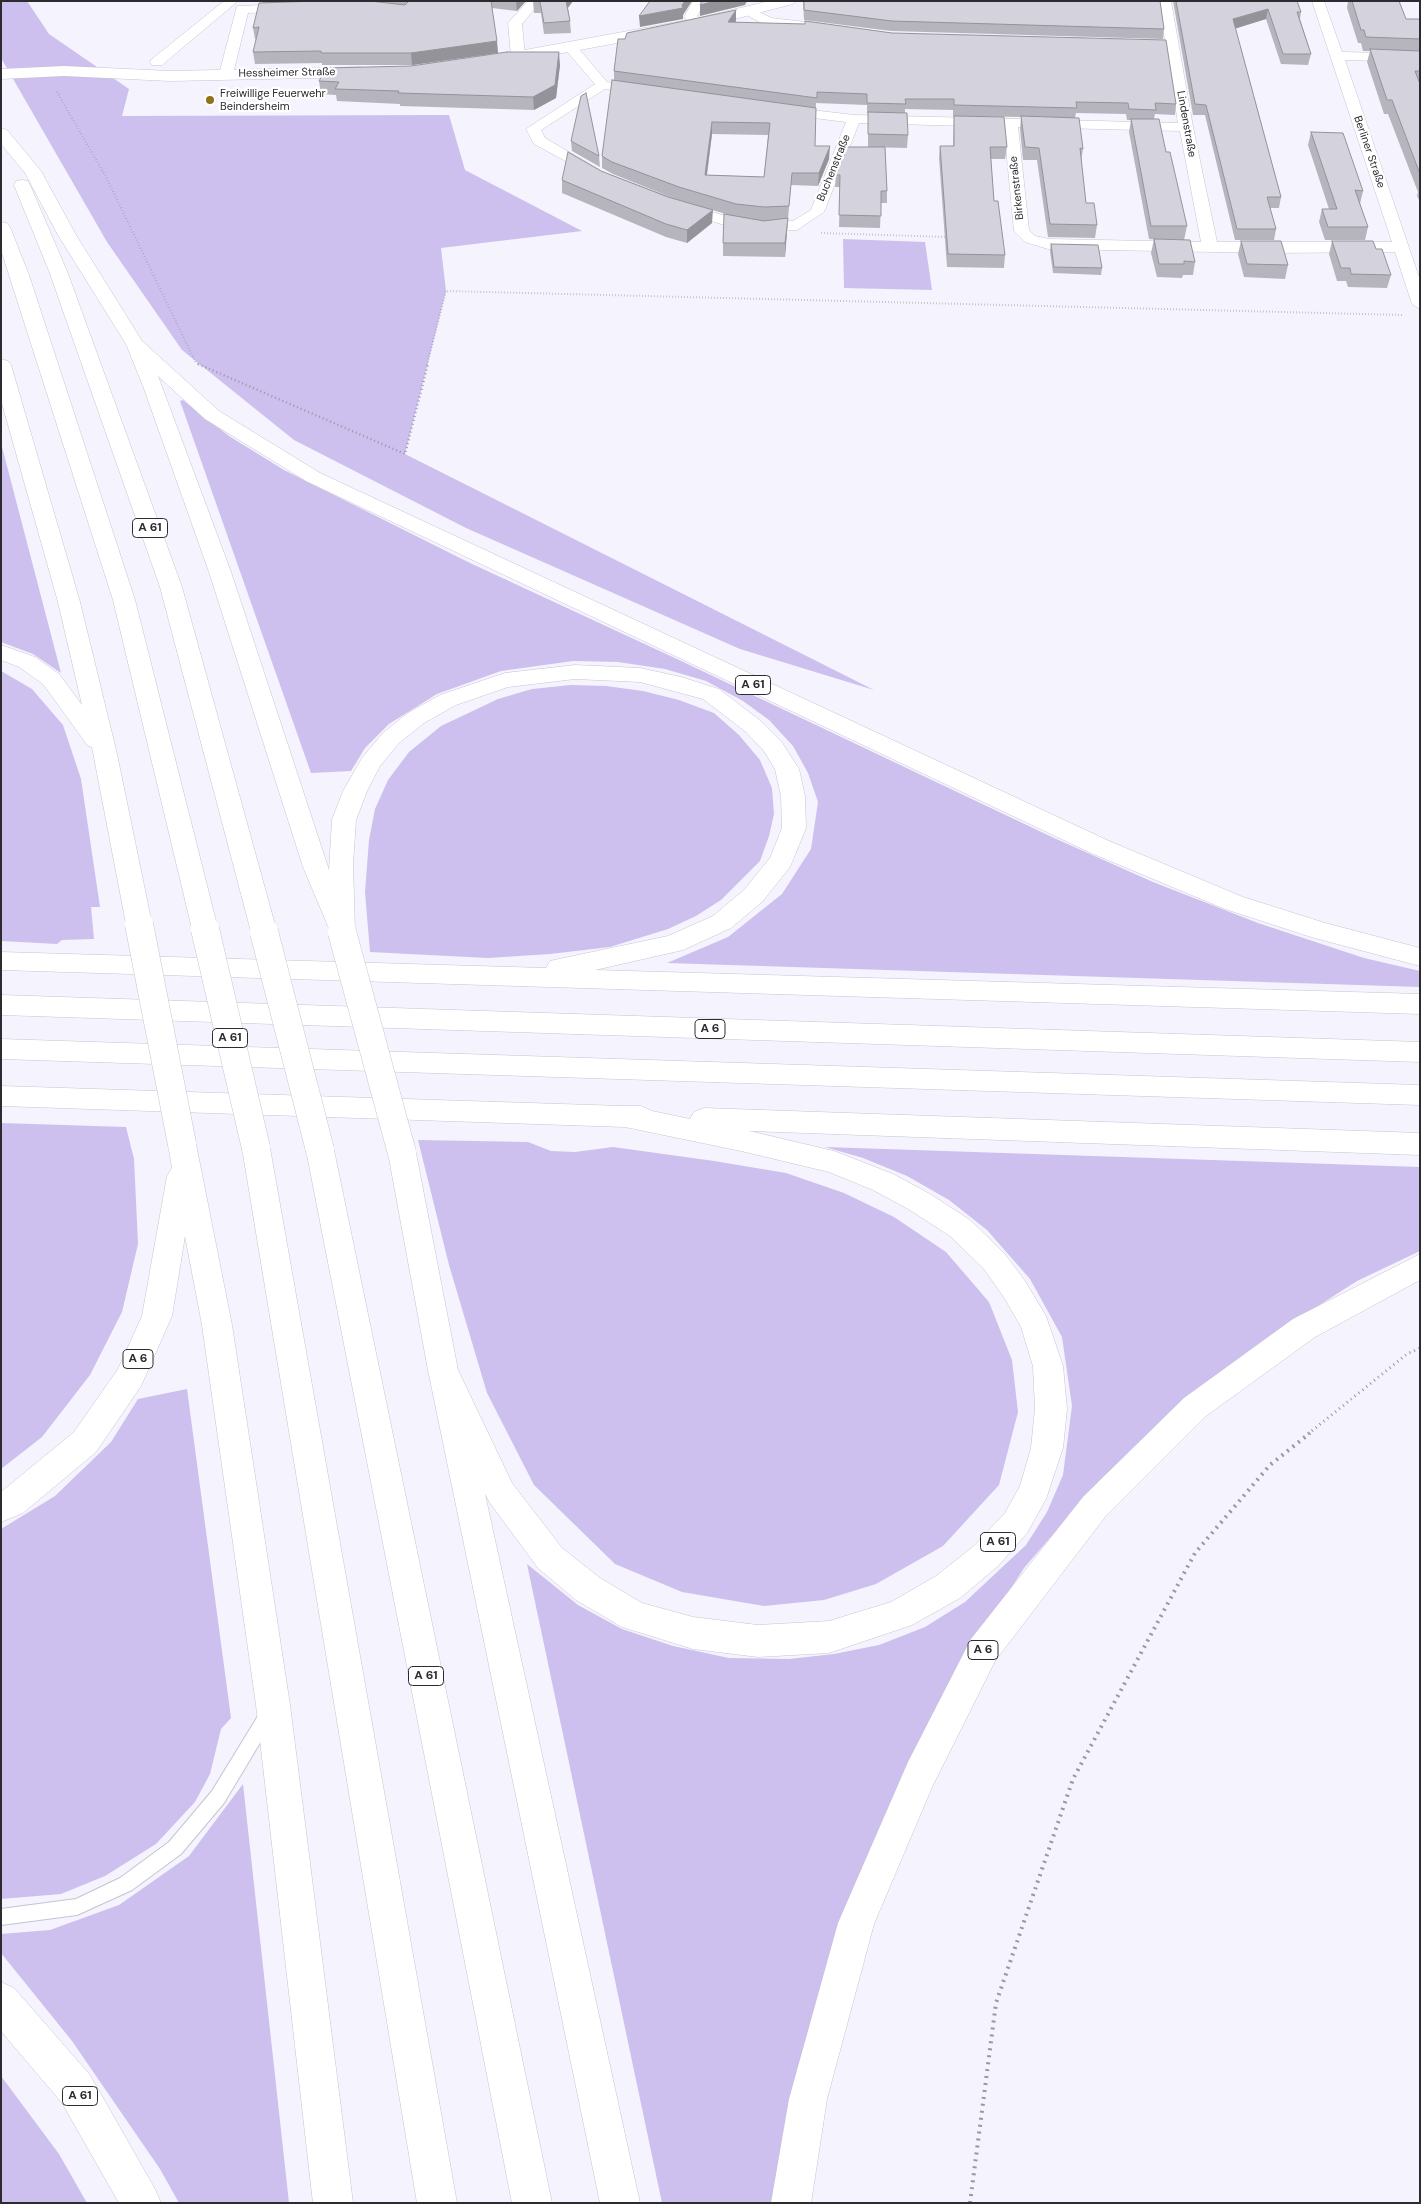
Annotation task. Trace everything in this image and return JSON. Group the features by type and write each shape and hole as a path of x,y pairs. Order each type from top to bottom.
{"main road":[{"path":"491,61 699,23 788,1"},
{"name":"Hessheimer Straße","path":"1,74 46,73 58,77 113,82 160,79 170,76 378,72"},
{"name":"A 61","path":"1,134 33,171 67,235 135,344 153,386 220,572 315,867 342,932"},
{"name":"A 61","path":"1,134 58,271 171,587 264,932 320,1150 532,2203"},
{"name":"A 61","path":"1,227 20,275 124,600 205,929 256,1148 437,2203"},
{"name":"A 61","path":"135,344 212,415 312,477 1100,847 1234,903 1320,931 1420,957"},
{"path":"1,365 69,602 105,754 217,1325 273,1705 332,2203"},
{"path":"1,652 27,662 51,679 105,754"},
{"path":"529,976 584,961 682,941 722,922 753,896 781,861 794,828 794,796 787,769 773,746 736,712 711,694 673,682 608,673 541,675 505,680 448,700 416,718 392,738 370,763 355,790 344,820 341,864 342,932 402,1153 443,1370 620,2203"},
{"path":"1,961 1420,1004"},
{"name":"A 6","path":"1,1005 1420,1052"},
{"path":"1,1050 1420,1095"},
{"path":"5,1097 623,1116 1420,1144"},
{"name":"A 61","path":"443,1370 501,1493 550,1558 588,1590 634,1616 693,1633 758,1641 829,1637 900,1614 948,1587 986,1556 1016,1523 1035,1489 1047,1448 1050,1409 1048,1366 1035,1326 1016,1290 994,1261 960,1228 920,1202 883,1182 834,1162 741,1140 623,1116"},
{"name":"A 6","path":"1,1508 12,1503 85,1442 130,1377 157,1316 183,1152"},
{"name":"A 6","path":"791,2203 808,2099 856,1923 920,1774 983,1650 1094,1507 1195,1407 1304,1328 1420,1266"},
{"name":"A 61","path":"1,2001 76,2089 141,2203"}],"street":[{"path":"518,56 515,23 535,1"},
{"path":"699,23 690,17 700,1"},
{"name":"Lindenstraße","path":"1165,1 1186,126 1210,247"},
{"name":"Berliner Straße","path":"1318,1 1409,255 1415,310"},
{"path":"157,62 227,5 241,14"},
{"path":"226,74 242,9 302,8"},
{"path":"750,11 768,21 834,30"},
{"path":"1124,44 1172,45"},
{"path":"570,47 603,85"},
{"path":"1337,56 1420,58"},
{"path":"607,179 539,141 533,129 603,85 661,93"},
{"path":"768,108 854,119 1186,126"},
{"name":"Buchenstraße","path":"798,225 817,212 854,119"},
{"name":"Birkenstraße","path":"1010,123 1022,231 1030,239 1048,244 1210,247 1409,255"},
{"path":"666,202 734,223 764,227 798,225"}],"lane":[{"path":"1,1917 77,1907 126,1884 175,1848 218,1797 273,1705"}],"path":[{"path":"46,73 106,177 196,362 405,454 446,291 1415,310"},
{"path":"798,225 822,234 951,237"},
{"path":"970,2203 996,2003 1073,1779 1195,1553 1270,1465 1407,1354 1420,1348"}],"shaded area":[{"path":"1,1 27,1 49,34 129,89 122,116 449,115 465,170 582,231 441,248 446,291 405,454 874,690 740,649 466,528 294,440 182,350 107,242 1,58"},
{"path":"843,239 925,242 932,290 844,288"},
{"path":"183,400 229,436 284,470 470,563 1054,838 1153,882 1258,923 1364,958 1420,971 1420,987 667,963 728,937 782,894 811,849 818,802 808,773 793,746 769,720 743,701 706,681 665,669 618,662 573,661 501,671 437,694 389,724 365,748 351,771 311,773 180,401"},
{"path":"1,443 61,673 33,654 1,642"},
{"path":"1,671 32,689 63,725 81,779 100,907 91,907 94,939 62,940 57,944 1,941"},
{"path":"571,685 606,686 643,691 679,700 714,713 739,735 760,760 772,788 774,814 760,861 721,900 696,916 668,929 610,947 550,954 488,958 370,952 365,892 369,840 375,809 388,780 409,752 441,726 498,699 532,689"},
{"path":"1,1123 126,1127 134,1159 138,1244 122,1312 90,1375 42,1437 1,1469"},
{"path":"418,1140 528,1142 551,1151 575,1152 613,1147 714,1161 786,1173 844,1193 894,1217 946,1252 989,1302 1012,1360 1018,1412 999,1485 943,1546 876,1584 824,1600 764,1606 682,1592 615,1564 534,1485 487,1393 449,1265"},
{"path":"825,1147 1420,1167 1420,1251 1357,1281 1265,1340 1181,1406 1100,1480 1024,1568 961,1666 773,2203 662,2203 527,1564 578,1605 622,1629 673,1646 729,1658 789,1659 834,1654 879,1645 925,1627 965,1602 1026,1545 1047,1512 1063,1475 1072,1406 1062,1337 1030,1279 987,1230 949,1200 907,1176 863,1158"},
{"path":"187,1389 231,1718 221,1729 210,1774 195,1802 156,1844 105,1876 61,1894 1,1899 1,1529 55,1496 111,1442 138,1399"},
{"path":"243,1784 289,2203 179,2203 160,2169 72,2041 1,1953 1,1934 50,1930 119,1905 189,1856"},
{"path":"1,2076 59,2154 87,2203 1,2203"}],"building":[{"path":"370,1 405,5 409,1 491,1 497,41 411,53 253,52 259,27 253,28 259,3"},
{"path":"537,1 566,1 570,21 544,23 540,2"},
{"path":"650,1 685,1 682,5 683,8 639,16"},
{"path":"702,1 715,1 700,5"},
{"path":"804,1 1160,1 1164,29 892,21 804,10"},
{"path":"1176,1 1297,1 1301,12 1297,12 1311,54 1283,54 1268,9 1233,19 1281,197 1267,197 1276,229 1237,229 1206,105 1195,104"},
{"path":"1352,1 1399,1 1406,19 1420,19 1420,39 1366,37 1364,30 1361,30"},
{"path":"736,10 728,22 805,24 805,21 892,33 1166,40 1176,104 1155,103 1156,110 1129,109 1128,103 1076,102 1077,108 954,105 954,99 905,99 906,104 867,103 867,94 817,92 817,98 614,71 618,39 625,39 627,33"},
{"path":"1370,49 1420,51 1420,71 1415,71 1420,84 1420,174 1392,100 1387,100"},
{"path":"507,52 559,52 555,85 533,97 335,89 339,82 319,81 326,68 411,66"},
{"path":"612,80 816,108 815,146 830,146 819,173 792,173 789,206 764,207 736,204 679,187 612,162 602,156","holes":["712,122 770,123 764,177 705,175"]},
{"path":"586,93 599,156 571,141 581,96"},
{"path":"868,112 907,113 908,135 868,134"},
{"path":"954,116 1004,117 1007,147 990,147 994,201 998,201 1005,255 948,254 940,146 954,146"},
{"path":"1021,116 1079,118 1086,203 1094,203 1097,225 1050,224 1039,148 1025,147"},
{"path":"1131,119 1159,119 1166,152 1170,152 1187,226 1151,226"},
{"path":"1311,132 1343,133 1363,191 1355,190 1368,227 1328,227 1322,209 1337,209"},
{"path":"847,147 885,147 887,191 881,191 881,216 839,215 840,175 836,175"},
{"path":"568,152 601,171 668,197 713,210 687,230 666,224 562,180"},
{"path":"724,214 764,221 788,218 785,243 723,243"},
{"path":"1154,239 1190,240 1195,262 1184,261 1184,264 1159,264"},
{"path":"1241,241 1281,241 1288,265 1247,264"},
{"path":"1332,241 1373,241 1376,249 1382,249 1391,275 1351,274 1350,268 1341,268"},
{"path":"1051,244 1098,245 1102,268 1054,267"}],"place":[{"name":"Freiwillige Feuerwehr Beindersheim","path":"210,100"}]}
